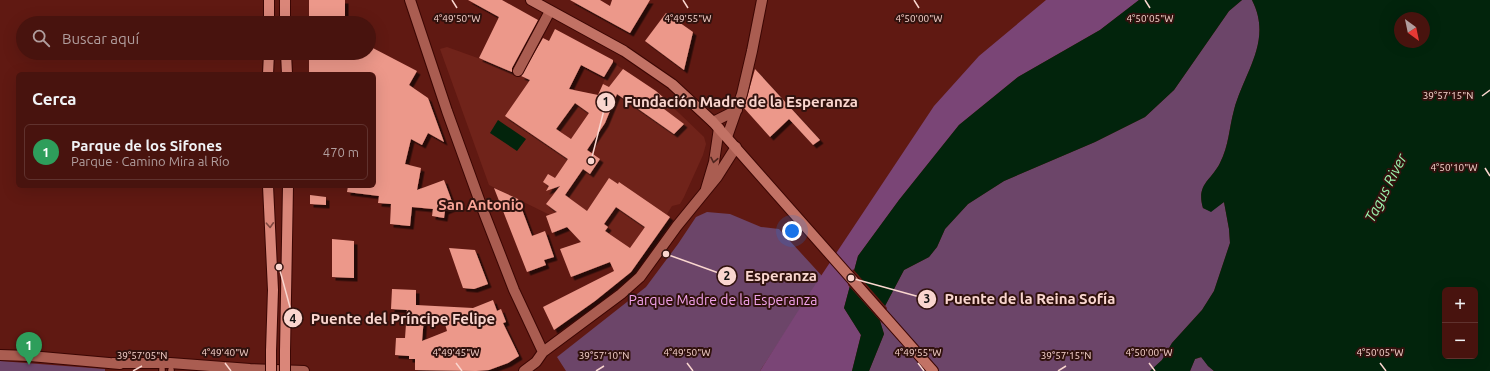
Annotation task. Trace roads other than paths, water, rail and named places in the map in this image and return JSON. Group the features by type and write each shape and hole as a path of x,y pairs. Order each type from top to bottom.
{"main road":[{"path":"269,0 269,16"},
{"path":"531,0 624,51 672,84 727,137 933,371"},
{"path":"285,1 285,16"},
{"path":"268,72 269,60"},
{"path":"286,60 287,72"},
{"path":"268,188 273,290 271,371"},
{"path":"285,371 288,188"}],"street":[{"path":"410,0 447,111 481,205 514,290 543,352"},
{"path":"727,137 737,110 752,51 762,0"},
{"path":"518,71 550,11"},
{"path":"706,191 714,162 716,125 737,110"},
{"path":"524,371 536,362 543,352 621,294 640,277 677,226 717,177 736,147"},
{"path":"0,355 38,356 188,371"},
{"path":"114,363 170,363 250,369 304,371"}],"water":[{"path":"1139,0 1242,0 1229,11 1174,90 1145,117 1095,142 1004,181 968,204 945,229 937,247 929,257 904,270 885,306 880,321 884,334 869,371 852,371 861,335 844,308 858,256 899,200 959,125 1018,77 1100,30"},
{"name":"Tagus River","path":"1252,0 1490,0 1490,371 1214,371 1201,357 1195,359 1190,371 1150,371 1162,360 1172,343 1202,310 1214,291 1230,243 1224,202 1211,212 1203,208 1201,193 1223,157 1234,110 1255,56 1259,29 1258,15"},
{"path":"498,120 526,139 517,151 490,133"}],"place":[{"name":"Fundación Madre de la Esperanza","path":"591,161"},
{"name":"Esperanza","path":"666,254"},
{"name":"Puente del Príncipe Felipe","path":"279,267"},
{"name":"Puente de la Reina Sofía","path":"851,278"},
{"name":"Parque de los Sifones","path":"29,365"}],"district":[{"name":"San Antonio","path":"481,205"}],"park label":[{"name":"Parque Madre de la Esperanza","path":"723,300"}]}
